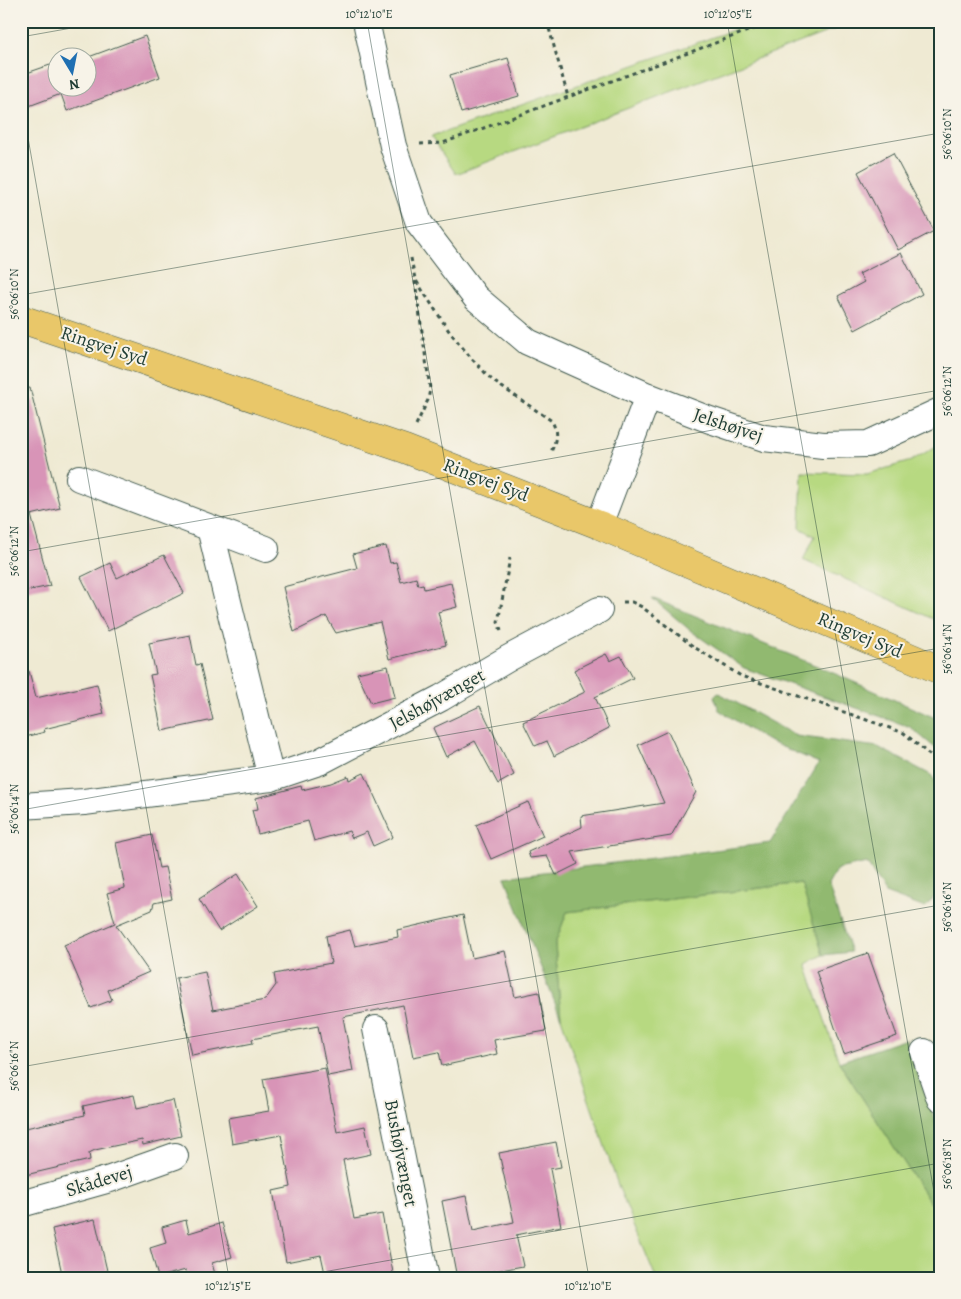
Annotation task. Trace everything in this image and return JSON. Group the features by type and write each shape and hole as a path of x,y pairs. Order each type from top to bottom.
{"main road":[{"name":"Ringvej Syd","path":"21,319 405,449 599,525 940,670"}],"street":[{"name":"Jelshøjvej","path":"366,21 392,146 419,223 476,298 528,342 648,396 764,438 823,446 868,444 940,412"},
{"path":"599,525 648,396"},
{"path":"79,478 266,549"},
{"path":"210,528 271,778"},
{"name":"Jelshøjvænget","path":"21,806 84,802 271,778 319,762 441,698 509,658 599,610"},
{"name":"Bushøjvænget","path":"376,1029 426,1278"},
{"path":"924,1052 940,1099"},
{"name":"Skådevej","path":"21,1204 110,1179 175,1156"}],"path":[{"path":"546,21 568,97"},
{"path":"443,143 776,21"},
{"path":"405,449 428,400 430,389 415,279 406,235 419,223"},
{"path":"415,279 449,332 493,381 552,422 556,429 556,439 551,452"},
{"path":"509,658 498,622 510,558"},
{"path":"654,617 694,647 741,676 904,734 933,758 940,771"},
{"path":"940,908 938,919 940,968"}],"green space":[{"path":"735,21 856,21 456,174 431,137 736,29"},
{"path":"940,444 940,622 803,560 815,536 800,528 802,472 867,474 911,461"},
{"path":"652,598 822,668 940,720 940,752 910,727 744,668 691,631"},
{"path":"719,693 796,736 878,747 931,775 940,788 940,880 938,892 925,908 885,893 867,863 837,869 828,885 851,952 823,955 801,883 567,912 555,944 561,1018 505,877 770,843 819,763 766,740 719,710 714,696"},
{"path":"802,883 823,955 806,964 839,1062 940,1218 940,1278 656,1278 619,1188 561,1018 555,944 567,912"},
{"path":"906,1039 940,1133 940,1218 839,1062"}],"building":[{"path":"145,36 160,77 67,111 62,98 98,98 98,54"},
{"path":"508,58 519,96 461,113 450,75"},
{"path":"48,66 48,98 50,98 21,109 21,75"},
{"path":"893,153 934,231 898,250 858,172"},
{"path":"901,253 922,294 855,330 838,296 864,282 859,274"},
{"path":"30,388 60,508 31,515 50,586 21,592 21,389"},
{"path":"386,546 390,563 396,562 401,582 416,578 418,585 423,584 424,589 451,583 457,607 438,612 446,645 389,659 380,622 336,633 326,616 294,632 283,587 357,568 353,554"},
{"path":"164,555 184,593 108,631 81,577 110,563 117,578"},
{"path":"190,635 196,665 200,664 213,720 162,731 150,675 156,674 149,643"},
{"path":"606,654 610,661 621,656 633,678 595,697 609,728 554,756 547,741 535,746 523,722 585,692 574,670"},
{"path":"388,666 395,697 371,703 357,673"},
{"path":"29,671 36,698 97,684 104,714 44,729 45,732 21,738 21,672"},
{"path":"480,706 514,775 498,784 475,741 446,757 433,728"},
{"path":"668,731 696,792 671,836 572,852 578,864 556,875 547,856 530,858 528,852 582,827 581,816 664,803 638,745"},
{"path":"364,773 393,837 373,846 367,832 352,838 349,831 314,841 308,821 258,834 252,810 258,809 256,798 301,786 302,790 331,783 348,776 349,780"},
{"path":"528,802 543,836 491,859 476,825"},
{"path":"152,835 159,868 165,867 172,899 154,903 152,910 116,925 149,972 108,990 112,1000 91,1008 64,945 115,923 107,893 125,888 116,843"},
{"path":"238,874 258,906 219,931 199,899"},
{"path":"463,915 472,958 505,951 515,997 539,992 546,1031 494,1040 497,1054 442,1066 439,1052 413,1057 403,1005 343,1017 353,1071 328,1076 318,1026 252,1039 253,1043 192,1055 176,978 205,972 213,1010 265,1000 276,985 274,974 331,963 326,936 350,930 355,946 398,937 397,930"},
{"path":"868,953 897,1036 844,1054 816,971"},
{"path":"325,1068 337,1132 365,1126 371,1154 343,1160 354,1219 382,1214 394,1278 326,1278 321,1255 286,1262 273,1191 291,1187 281,1135 232,1144 228,1118 269,1111 263,1079"},
{"path":"134,1095 137,1108 173,1100 181,1136 143,1145 142,1140 95,1150 89,1153 90,1160 21,1176 21,1129 85,1115 83,1106"},
{"path":"556,1142 561,1167 550,1169 561,1226 516,1235 523,1266 457,1278 442,1201 466,1196 473,1231 514,1222 499,1153"},
{"path":"95,1219 108,1275 96,1278 63,1278 52,1229"},
{"path":"186,1220 189,1233 222,1223 232,1257 212,1263 216,1278 188,1278 186,1270 158,1277 150,1248 166,1243 162,1227"}]}
